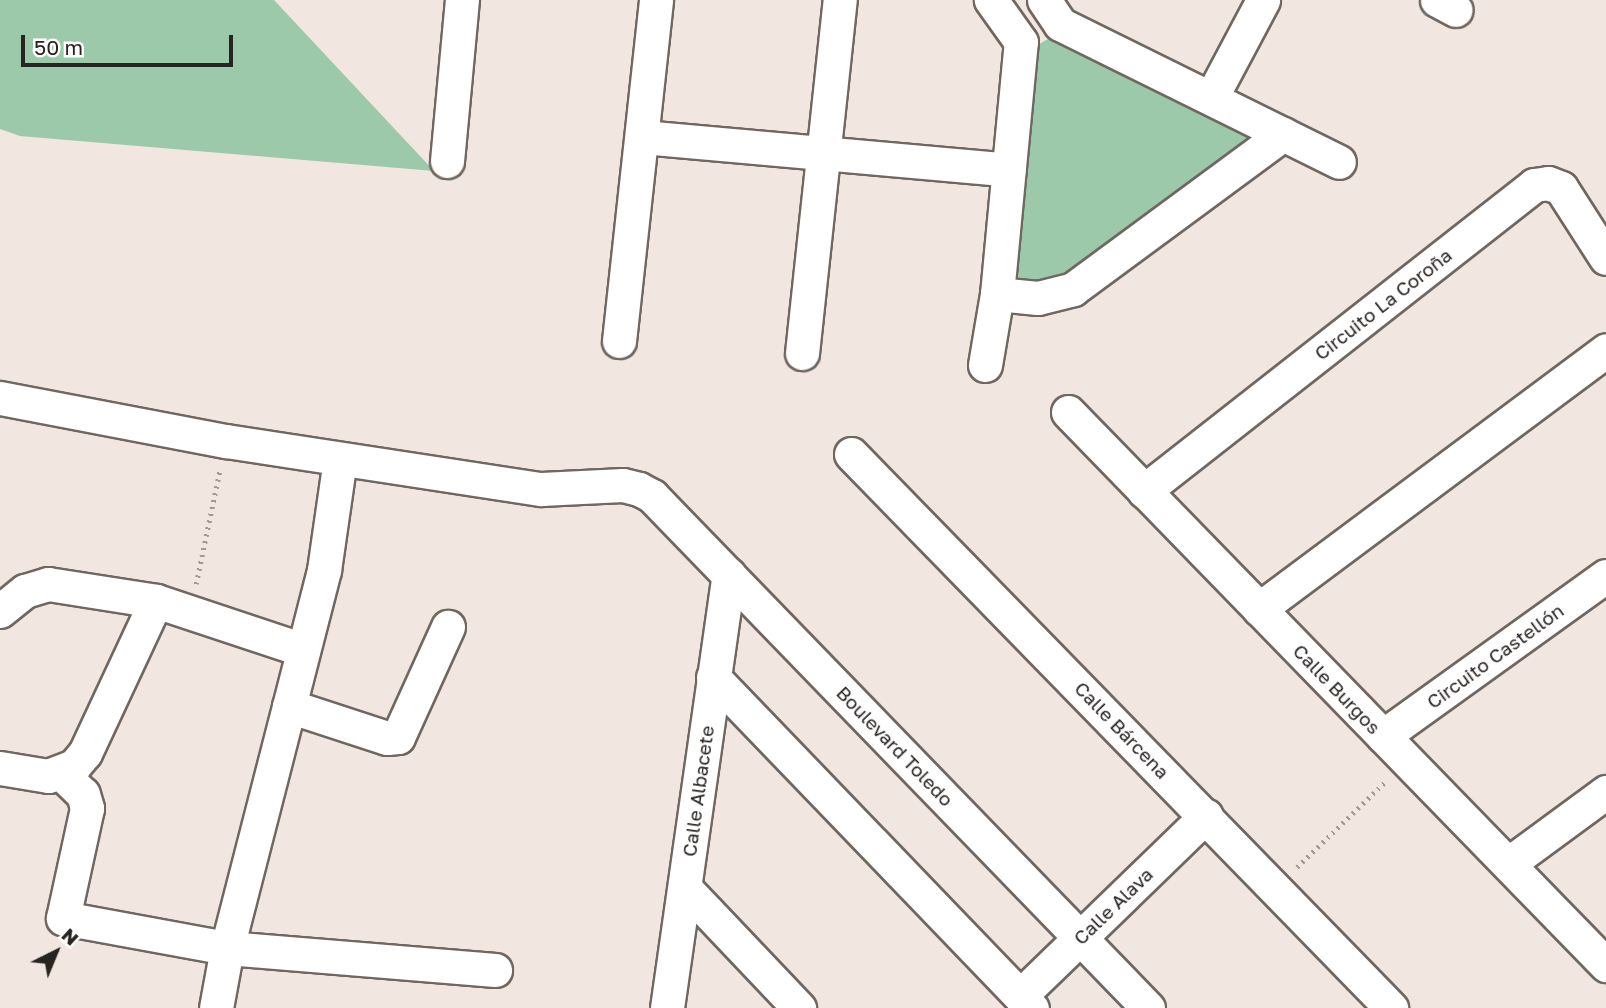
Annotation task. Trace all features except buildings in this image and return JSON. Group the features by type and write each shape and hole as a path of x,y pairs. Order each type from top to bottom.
{"street":[{"path":"447,161 462,0"},
{"path":"618,341 656,0"},
{"path":"802,354 840,0"},
{"path":"991,0 1021,42"},
{"path":"1212,99 1264,0"},
{"path":"985,365 997,294 1021,42 1052,12 1212,99 1339,162"},
{"path":"997,294 1038,298 1073,289 1283,134"},
{"path":"642,137 1009,170"},
{"name":"Circuito La Coroña","path":"1144,491 1534,185 1548,183 1561,188 1606,258"},
{"path":"1259,609 1606,350"},
{"path":"0,398 226,441 340,459 324,570 227,948 216,1008"},
{"name":"Calle Burgos","path":"1068,412 1606,965"},
{"name":"Calle Bárcena","path":"851,453 1391,1008"},
{"name":"Boulevard Toledo","path":"340,459 541,489 624,485 652,496 1148,1008"},
{"name":"Calle Albacete","path":"667,1008 729,574"},
{"name":"Circuito Castellón","path":"1383,736 1606,576"},
{"path":"0,611 35,585 156,601 303,650"},
{"path":"0,768 32,775 61,773 85,753 156,601"},
{"path":"289,706 387,738 398,737 448,627"},
{"path":"713,677 1026,1002"},
{"path":"61,773 83,794 87,808 62,918 227,948 495,970"},
{"path":"1508,864 1606,792"},
{"name":"Calle Alava","path":"1026,1002 1080,937 1206,816"},
{"path":"685,888 799,1008"}],"path":[{"path":"190,612 226,441"},
{"path":"1276,887 1407,761"}],"green space":[{"path":"0,0 274,0 434,171 20,136 0,129"},
{"path":"1060,32 1261,138 1060,281 1014,286 1029,50"}]}
